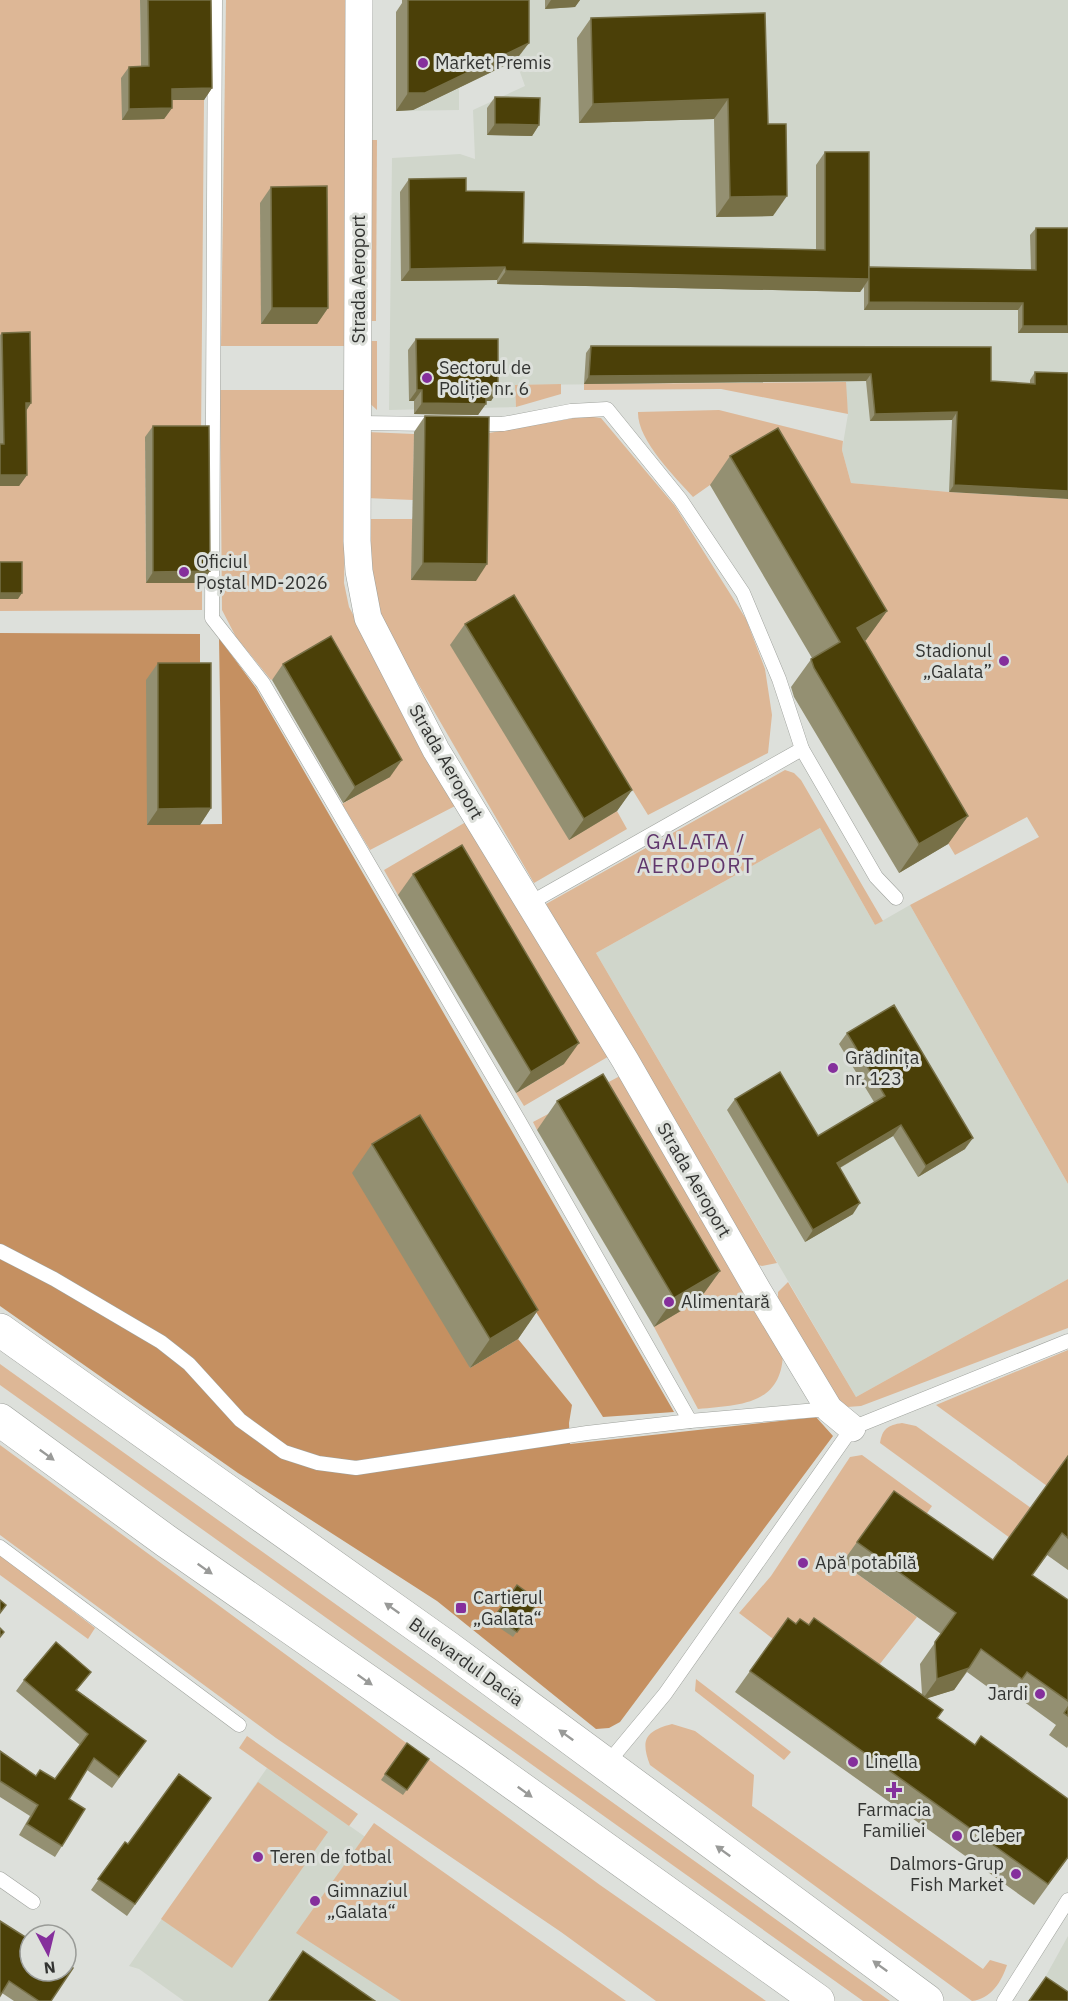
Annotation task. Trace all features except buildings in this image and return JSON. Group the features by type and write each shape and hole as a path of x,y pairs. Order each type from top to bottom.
{"main road":[{"name":"Bulevardul Dacia","path":"0,1330 437,1640 927,2001"},
{"path":"0,1420 166,1541 474,1755 818,2001"}],"street":[{"name":"Strada Aeroport","path":"359,0 357,541 359,571 368,618 436,750 625,1060 758,1291 829,1409 852,1428"}],"lane":[{"path":"215,0 212,618 263,683 525,1131 690,1420"},
{"path":"358,423 503,424 572,411 607,409 680,499 743,593 779,679 802,749 876,877 896,898"},
{"path":"530,903 802,749"},
{"path":"0,1251 73,1289 161,1342 189,1364 240,1420 284,1452 318,1463 356,1468 690,1420 829,1409"},
{"path":"606,1765 665,1694 852,1428 1068,1341"},
{"path":"0,1547 239,1725"},
{"path":"0,1879 33,1902"},
{"path":"1004,2001 1068,1900"}],"shaded area":[{"path":"0,0 140,0 141,78 164,100 204,100 201,437 145,438 146,583 202,583 202,610 0,611"},
{"path":"226,0 349,0 348,346 221,346"},
{"path":"402,0 1068,0 1068,499 851,483 842,450 848,414 845,382 515,385 516,407 389,410 392,158 460,154 475,159 473,110 525,86 516,61 459,88 459,110 396,111 396,12 402,12"},
{"path":"365,140 377,140 376,321 364,321"},
{"path":"366,341 377,341 377,410 366,400"},
{"path":"846,382 848,414 721,389 584,390 584,384"},
{"path":"561,384 561,394 516,407 515,385"},
{"path":"220,390 348,390 344,583 349,607 457,805 370,850 342,804 390,776 319,653 271,680 236,637 222,610"},
{"path":"719,410 843,441 842,450 851,483 1068,499 1068,1184 910,905 1039,837 1027,817 955,855 837,657 866,640 710,485 693,497 658,457 639,423 638,412"},
{"path":"586,416 601,418 675,506 746,619 765,669 772,715 768,753 648,815 518,604 451,644 569,839 617,811 627,829 534,883 381,620 367,578 367,519 412,519 478,435"},
{"path":"367,432 414,434 413,500 366,498"},
{"path":"0,633 200,634 200,680 147,825 222,824 219,638 256,688 674,1412 603,1417 423,1135 470,1368 518,1339 572,1405 569,1423 570,1444 816,1417 833,1436 620,1722 609,1728 596,1729 437,1601 238,1473 0,1306"},
{"path":"785,770 794,773 801,780 883,921 875,925 820,828 596,953 777,1263 762,1266 755,1264 546,904"},
{"path":"471,819 611,1055 524,1106 516,1093 564,1064 398,895 384,870"},
{"name":"Grădinița nr. 123","path":"820,828 875,925 910,905 1068,1184 1068,1279 856,1397 596,953"},
{"path":"620,1076 783,1349 781,1367 776,1381 768,1392 757,1398 730,1406 698,1409 654,1327 699,1299 582,1103 537,1130 533,1122"},
{"path":"1068,1279 1068,1328 861,1406 847,1407 839,1400 778,1299 778,1292 788,1282 856,1397"},
{"path":"1068,1350 1068,1464 1047,1486 936,1405"},
{"path":"0,1364 890,2001 863,2001 0,1385"},
{"path":"902,1423 916,1426 1031,1508 1010,1538 880,1443 886,1428"},
{"path":"0,1445 600,1885 766,2001 656,2001 561,1932 276,1738 0,1535"},
{"path":"862,1455 932,1506 912,1535 842,1563 917,1617 864,1684 781,1645 739,1613 771,1576 850,1457"},
{"path":"0,1555 95,1628 88,1639 0,1575"},
{"path":"696,1679 791,1752 784,1760 695,1691"},
{"path":"672,1724 695,1731 754,1775 752,1806 983,1969 990,1960 1007,1965 995,1988 985,1997 972,2001 650,1765 646,1749 648,1737 656,1730"},
{"path":"247,1736 358,1814 349,1826 239,1748"},
{"name":"Gimnaziul „Galata“","path":"267,1768 596,2001 184,2001 139,1969 129,1966"},
{"name":"Teren de fotbal","path":"258,1782 328,1832 232,1968 161,1919"},
{"path":"374,1823 626,2001 401,2001 296,1933"},
{"path":"1068,1936 1068,2001 1046,2001 1034,1993"}],"place":[{"name":"Market Premis","path":"423,63"},
{"name":"Sectorul de Poliție nr. 6","path":"427,378"},
{"name":"Oficiul Poștal MD-2026","path":"184,572"},
{"name":"Stadionul „Galata”","path":"1004,661"},
{"name":"Grădinița nr. 123","path":"833,1068"},
{"name":"Alimentară","path":"669,1302"},
{"name":"Apă potabilă","path":"803,1563"},
{"name":"Cartierul „Galata“","path":"461,1608"},
{"name":"Jardi","path":"1040,1694"},
{"name":"Linella","path":"853,1762"},
{"name":"Farmacia Familiei","path":"894,1790"},
{"name":"Cleber","path":"957,1836"},
{"name":"Teren de fotbal","path":"258,1857"},
{"name":"Dalmors-Grup Fish Market","path":"1016,1874"},
{"name":"Gimnaziul „Galata“","path":"315,1901"}],"district":[{"name":"GALATA / AEROPORT","path":"696,854"}]}
